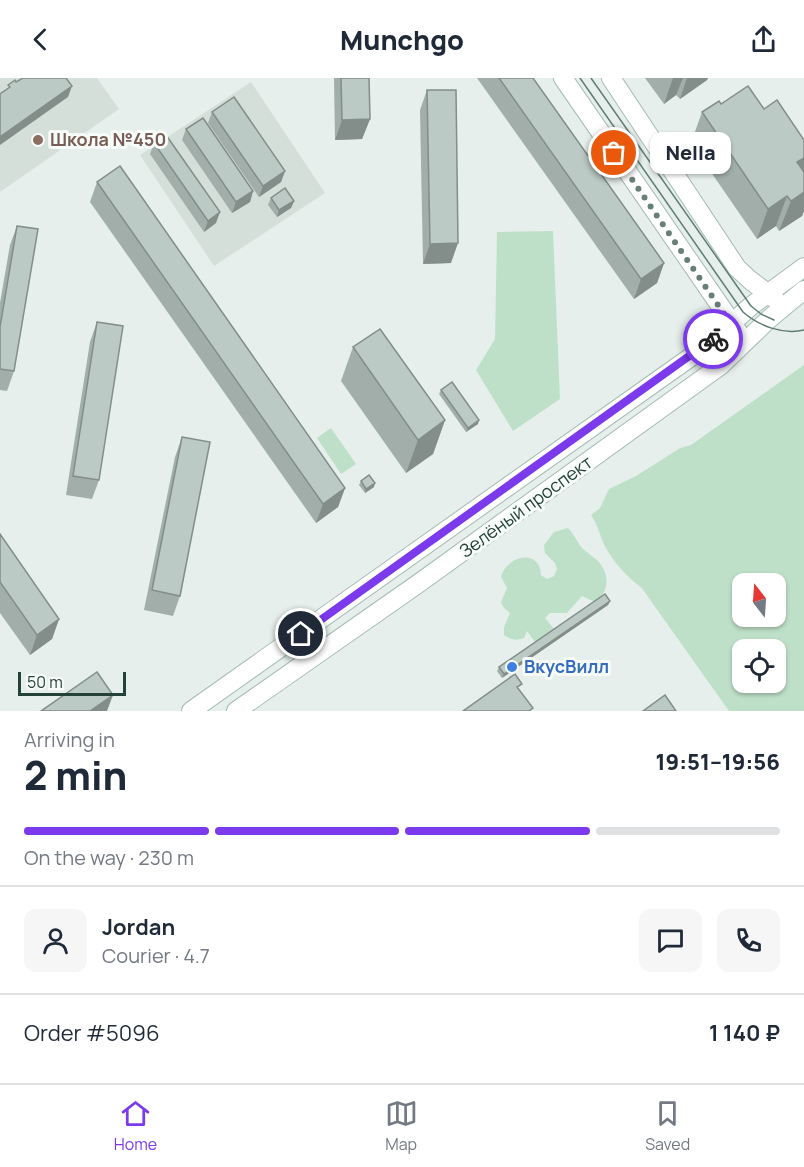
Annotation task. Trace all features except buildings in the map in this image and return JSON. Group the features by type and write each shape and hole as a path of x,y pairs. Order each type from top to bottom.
{"main road":[{"path":"563,78 731,324 746,342"},
{"path":"611,78 737,267 783,306"},
{"name":"Зелёный проспект","path":"191,711 705,347 767,293 804,267"},
{"name":"Зелёный проспект","path":"236,711 566,479 720,366 783,306 804,290"}],"shaded area":[{"name":"Школа №450","path":"0,78 97,78 119,109 0,192"},
{"path":"251,82 325,193 214,266 140,155"}],"green space":[{"path":"553,231 560,399 513,431 476,370 495,339 497,232"},
{"path":"804,365 804,711 729,711 641,587 623,572 604,544 591,515 600,508 609,489 636,476 680,448 691,445"},
{"path":"331,428 356,464 341,474 317,438"},
{"path":"568,528 582,548 601,565 606,576 606,588 595,602 582,596 567,613 550,613 545,618 555,630 535,642 527,631 524,638 516,640 509,638 504,635 504,627 510,613 501,602 507,588 501,577 504,570 516,560 529,558 539,566 541,575 547,579 554,576 557,569 555,563 545,553 544,545 554,532"}],"tram line":[{"path":"580,78 743,312 772,328 788,331 804,330"},
{"path":"591,78 751,306 774,320"}],"way so far":[{"path":"614,153 731,324 713,339"}],"place":[{"name":"Школа №450","path":"38,140"},
{"name":"Nella","path":"614,153"},
{"name":"ВкусВилл","path":"512,667"}],"route":[{"path":"301,634 687,360 713,339"}]}
